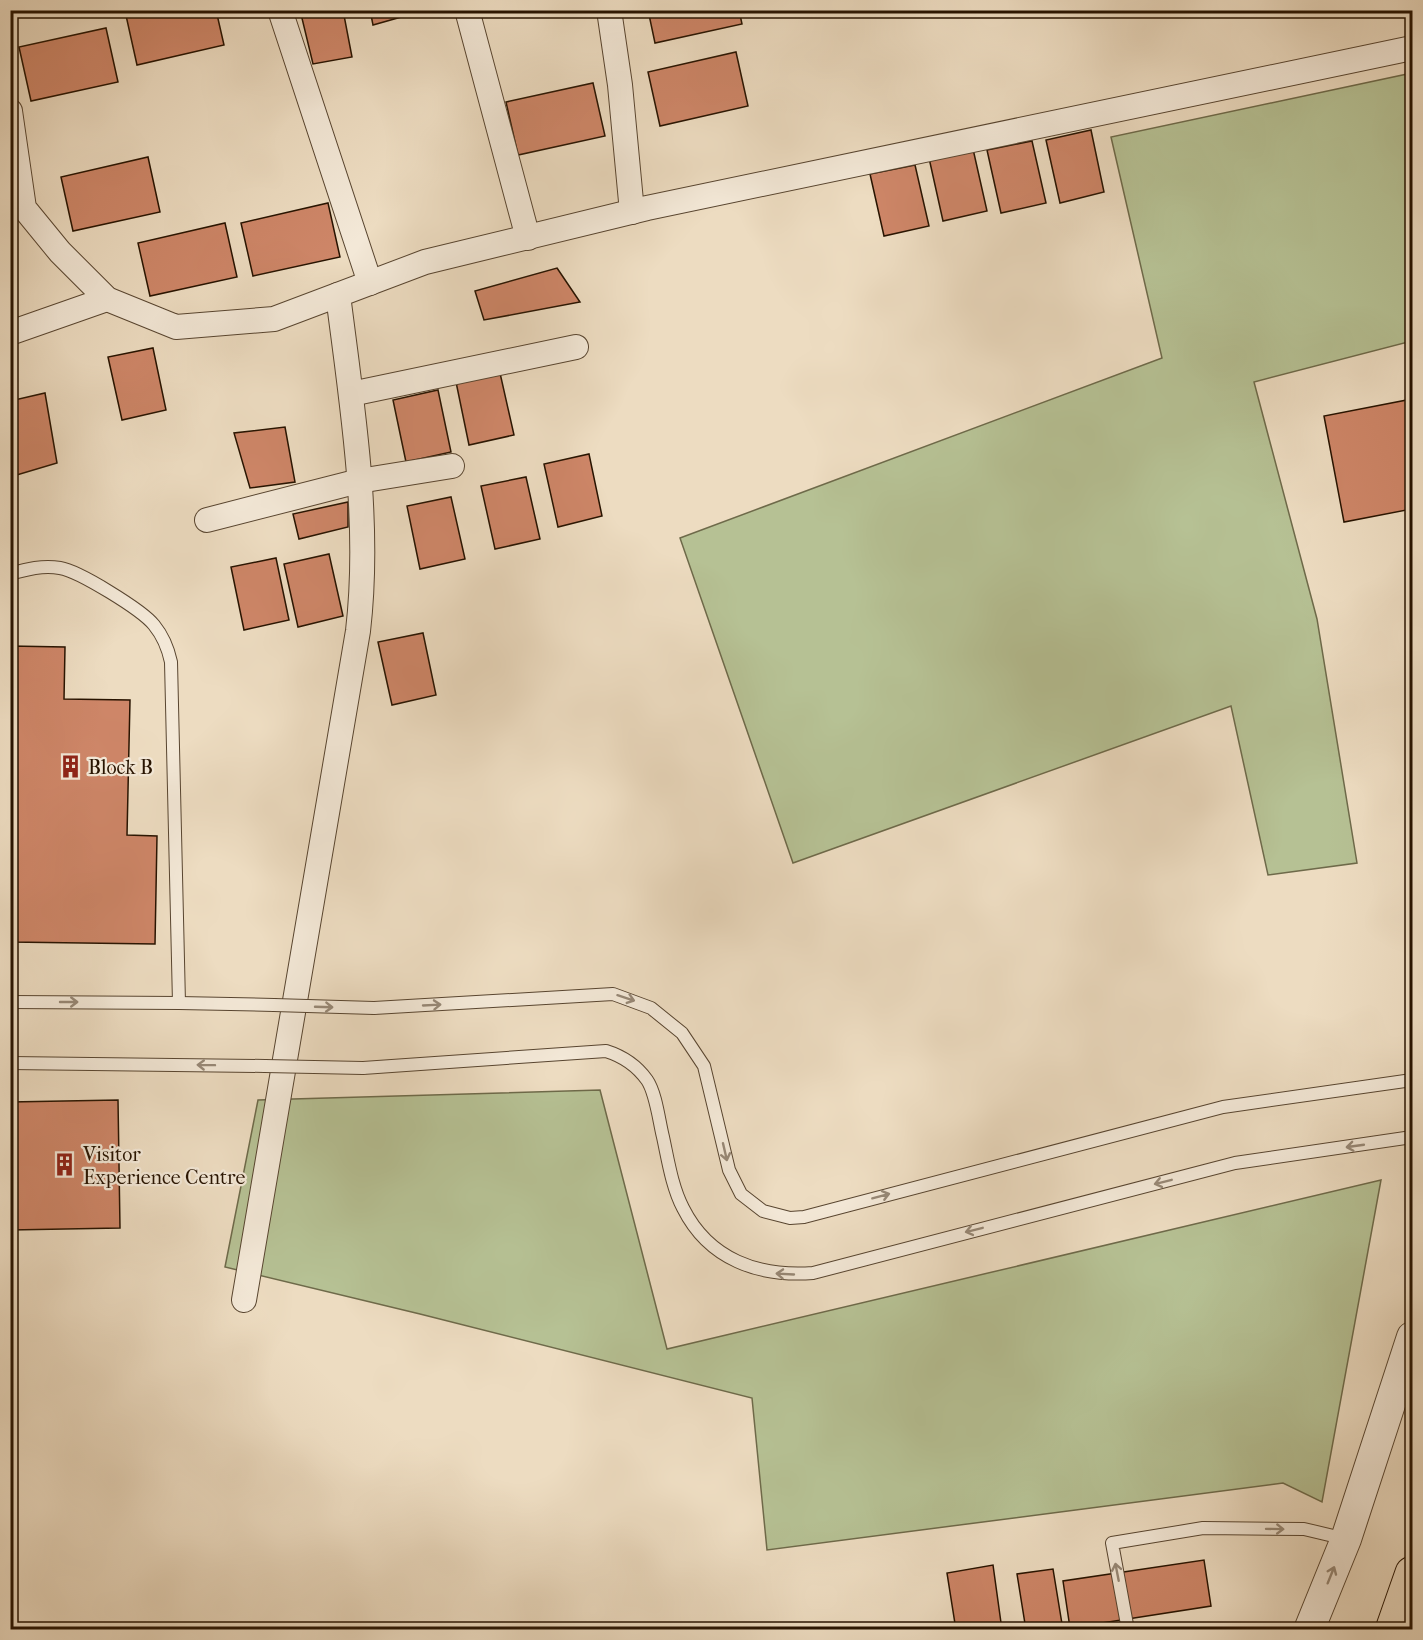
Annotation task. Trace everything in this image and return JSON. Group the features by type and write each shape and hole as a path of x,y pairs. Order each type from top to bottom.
{"highway":[{"path":"1392,1629 1413,1573"}],"street":[{"path":"280,10 370,283"},
{"path":"467,10 528,238"},
{"path":"609,10 620,85 632,212"},
{"path":"10,111 24,208 60,252 107,299 176,327 274,319 425,262 632,212 1413,48"},
{"path":"244,1300 358,631 363,572 362,509 351,394 338,295"},
{"path":"10,333 107,299"},
{"path":"351,394 576,347"},
{"path":"207,520 359,481 452,466"},
{"path":"1309,1629 1346,1539 1413,1337"}],"lane":[{"path":"10,574 45,567 75,572 144,615 159,631 167,646 171,662 179,1003"},
{"path":"10,1002 374,1008 613,994 651,1008 682,1033 704,1066 729,1170 741,1194 763,1211 790,1218 804,1217 1223,1107 1413,1080"},
{"path":"10,1063 363,1068 606,1051 623,1058 640,1072 651,1087 682,1208 697,1230 715,1248 737,1262 762,1271 788,1275 813,1273 1235,1163 1413,1137"},
{"path":"1128,1629 1112,1543 1203,1528 1304,1530 1346,1539"}],"green space":[{"path":"1412,73 1412,341 1254,382 1317,619 1357,863 1268,875 1231,706 793,863 680,538 1162,358 1111,137"},
{"path":"600,1090 667,1349 1381,1180 1322,1502 1283,1483 767,1550 752,1398 225,1267 258,1100"}],"building":[{"path":"216,10 224,45 137,65 125,11"},
{"path":"300,10 343,10 352,57 313,64"},
{"path":"370,10 426,10 373,25"},
{"path":"648,10 739,10 742,24 655,43"},
{"path":"106,28 118,82 31,101 19,47"},
{"path":"736,52 748,106 660,126 648,72"},
{"path":"593,83 605,136 518,155 506,102"},
{"path":"1091,130 1104,192 1060,203 1046,140"},
{"path":"1032,141 1046,203 1001,213 987,150"},
{"path":"973,149 987,211 943,221 929,158"},
{"path":"148,157 160,212 73,231 61,177"},
{"path":"915,165 929,226 884,236 870,174"},
{"path":"328,203 340,257 253,276 241,223"},
{"path":"225,223 237,277 150,296 138,243"},
{"path":"557,268 580,302 484,320 475,291"},
{"path":"153,348 166,410 122,420 108,357"},
{"path":"500,373 514,435 469,445 456,382"},
{"path":"438,390 451,452 406,462 393,400"},
{"path":"45,393 57,463 10,477 10,401"},
{"path":"1412,399 1412,509 1344,522 1324,416"},
{"path":"285,427 295,482 250,488 234,433"},
{"path":"589,454 602,516 558,527 544,464"},
{"path":"526,477 540,539 495,549 481,486"},
{"path":"451,497 465,559 420,569 407,506"},
{"path":"348,502 348,527 299,539 293,514"},
{"path":"329,554 343,616 298,627 284,564"},
{"path":"276,558 289,620 244,630 231,567"},
{"path":"423,633 436,695 392,705 378,642"},
{"name":"Block B","path":"10,646 65,647 64,699 130,700 127,835 157,836 155,944 10,942"},
{"name":"Visitor Experience Centre","path":"118,1100 120,1228 10,1230 10,1102"},
{"path":"1204,1560 1211,1606 1070,1628 1063,1581"},
{"path":"993,1565 1002,1630 956,1630 947,1573"},
{"path":"1053,1569 1063,1630 1026,1630 1017,1574"}],"place":[{"name":"Block B","path":"70,767"},
{"name":"Visitor Experience Centre","path":"65,1165"}]}
